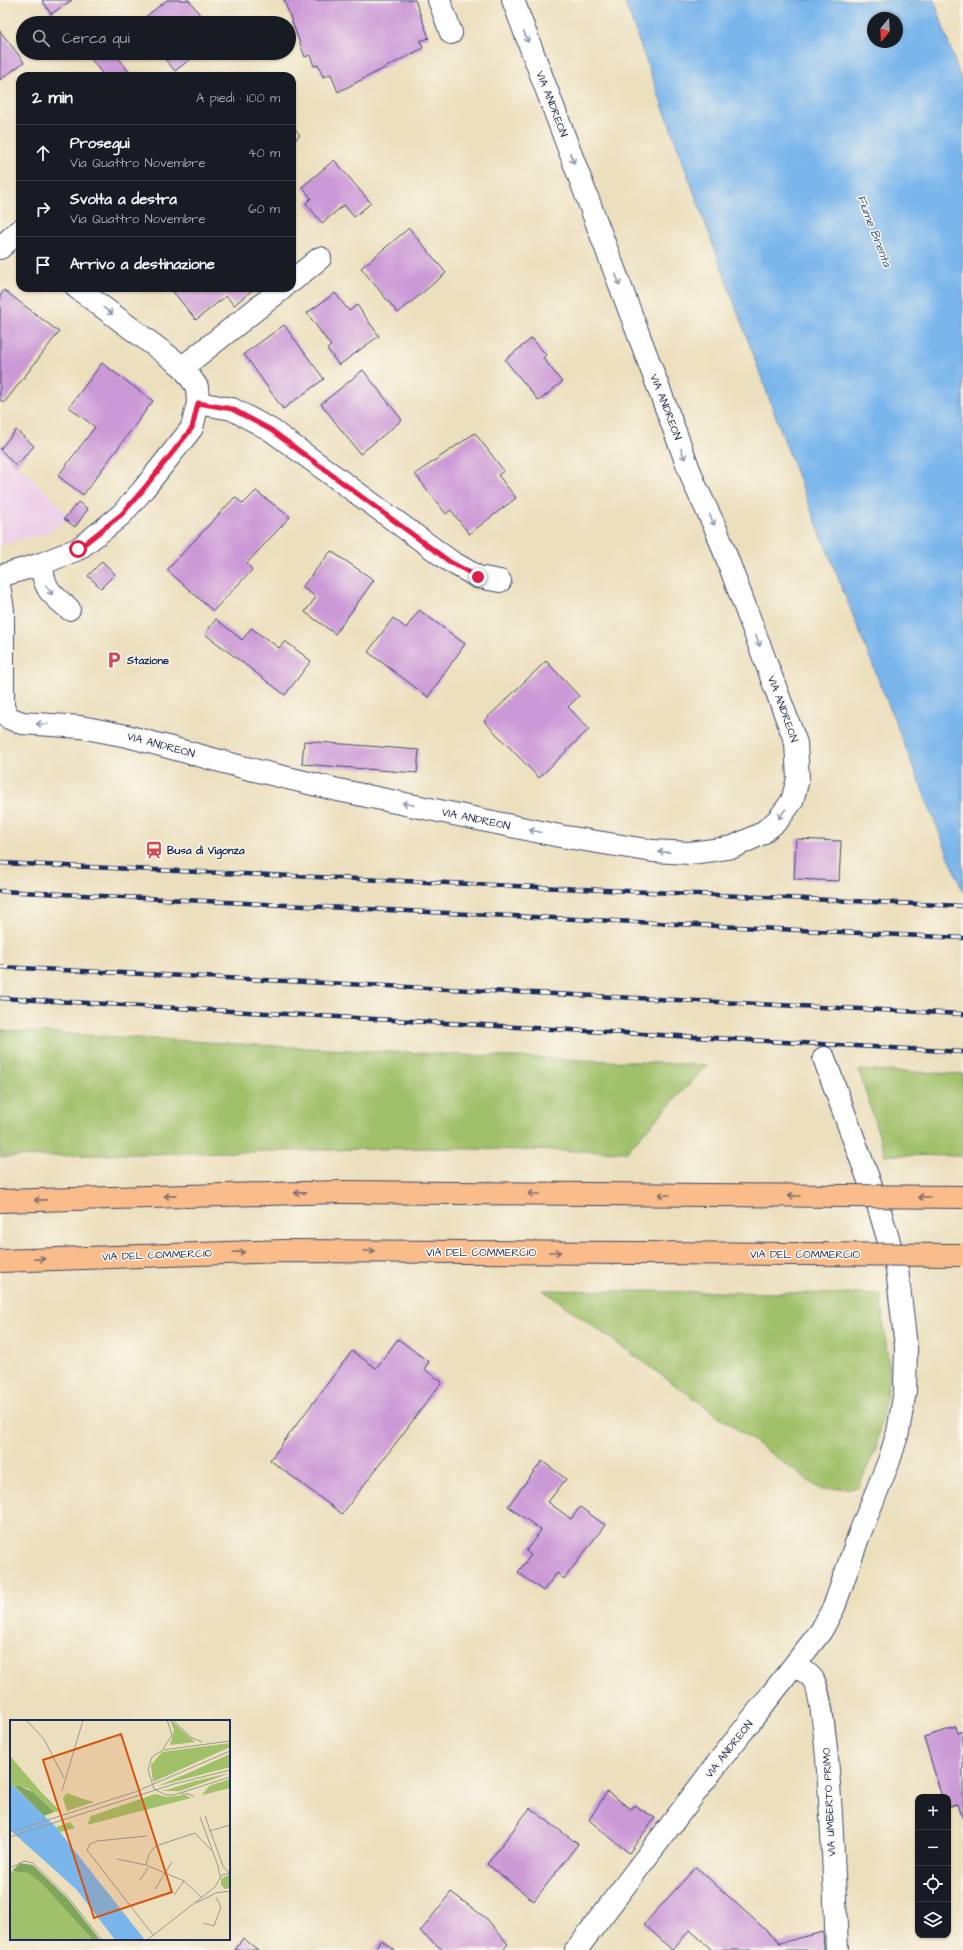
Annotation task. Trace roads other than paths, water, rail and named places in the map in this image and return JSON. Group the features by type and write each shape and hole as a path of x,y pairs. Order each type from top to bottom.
{"highway":[{"path":"0,1201 339,1192 963,1197"},
{"name":"VIA DEL COMMERCIO","path":"0,1260 282,1251 961,1255"}],"street":[{"path":"440,0 451,33"},
{"name":"VIA ANDREON","path":"0,591 3,610 4,708 9,718 22,723 84,719 127,736 246,768 338,790 560,836 653,852 690,853 714,850 748,842 761,834 778,820 792,801 798,779 796,743 716,529 695,485 512,0"},
{"path":"296,278 320,258"},
{"path":"0,576 41,564 78,549 122,514 192,428 198,403 197,387 184,367 82,292"},
{"path":"184,367 278,292"},
{"path":"198,403 232,409 271,430 450,562 478,577 500,581"},
{"path":"41,564 44,581 49,592 69,609"},
{"name":"VIA ANDREON","path":"576,1950 724,1754 821,1631 834,1607 859,1535 889,1461 898,1432 905,1391 906,1341 897,1268 879,1208 824,1058"},
{"name":"VIA UMBERTO PRIMO","path":"795,1665 813,1678 820,1699 826,1744 837,1950"}],"water":[{"name":"Fiume Brenta","path":"624,0 934,0 963,86 963,892 796,472"}],"railway":[{"path":"0,863 963,906"},
{"path":"0,891 963,938"},
{"path":"0,967 963,1014"},
{"path":"0,998 963,1052"}],"place":[{"name":"Stazione","path":"114,660"},
{"name":"Busa di Vigonza","path":"154,850"}]}
